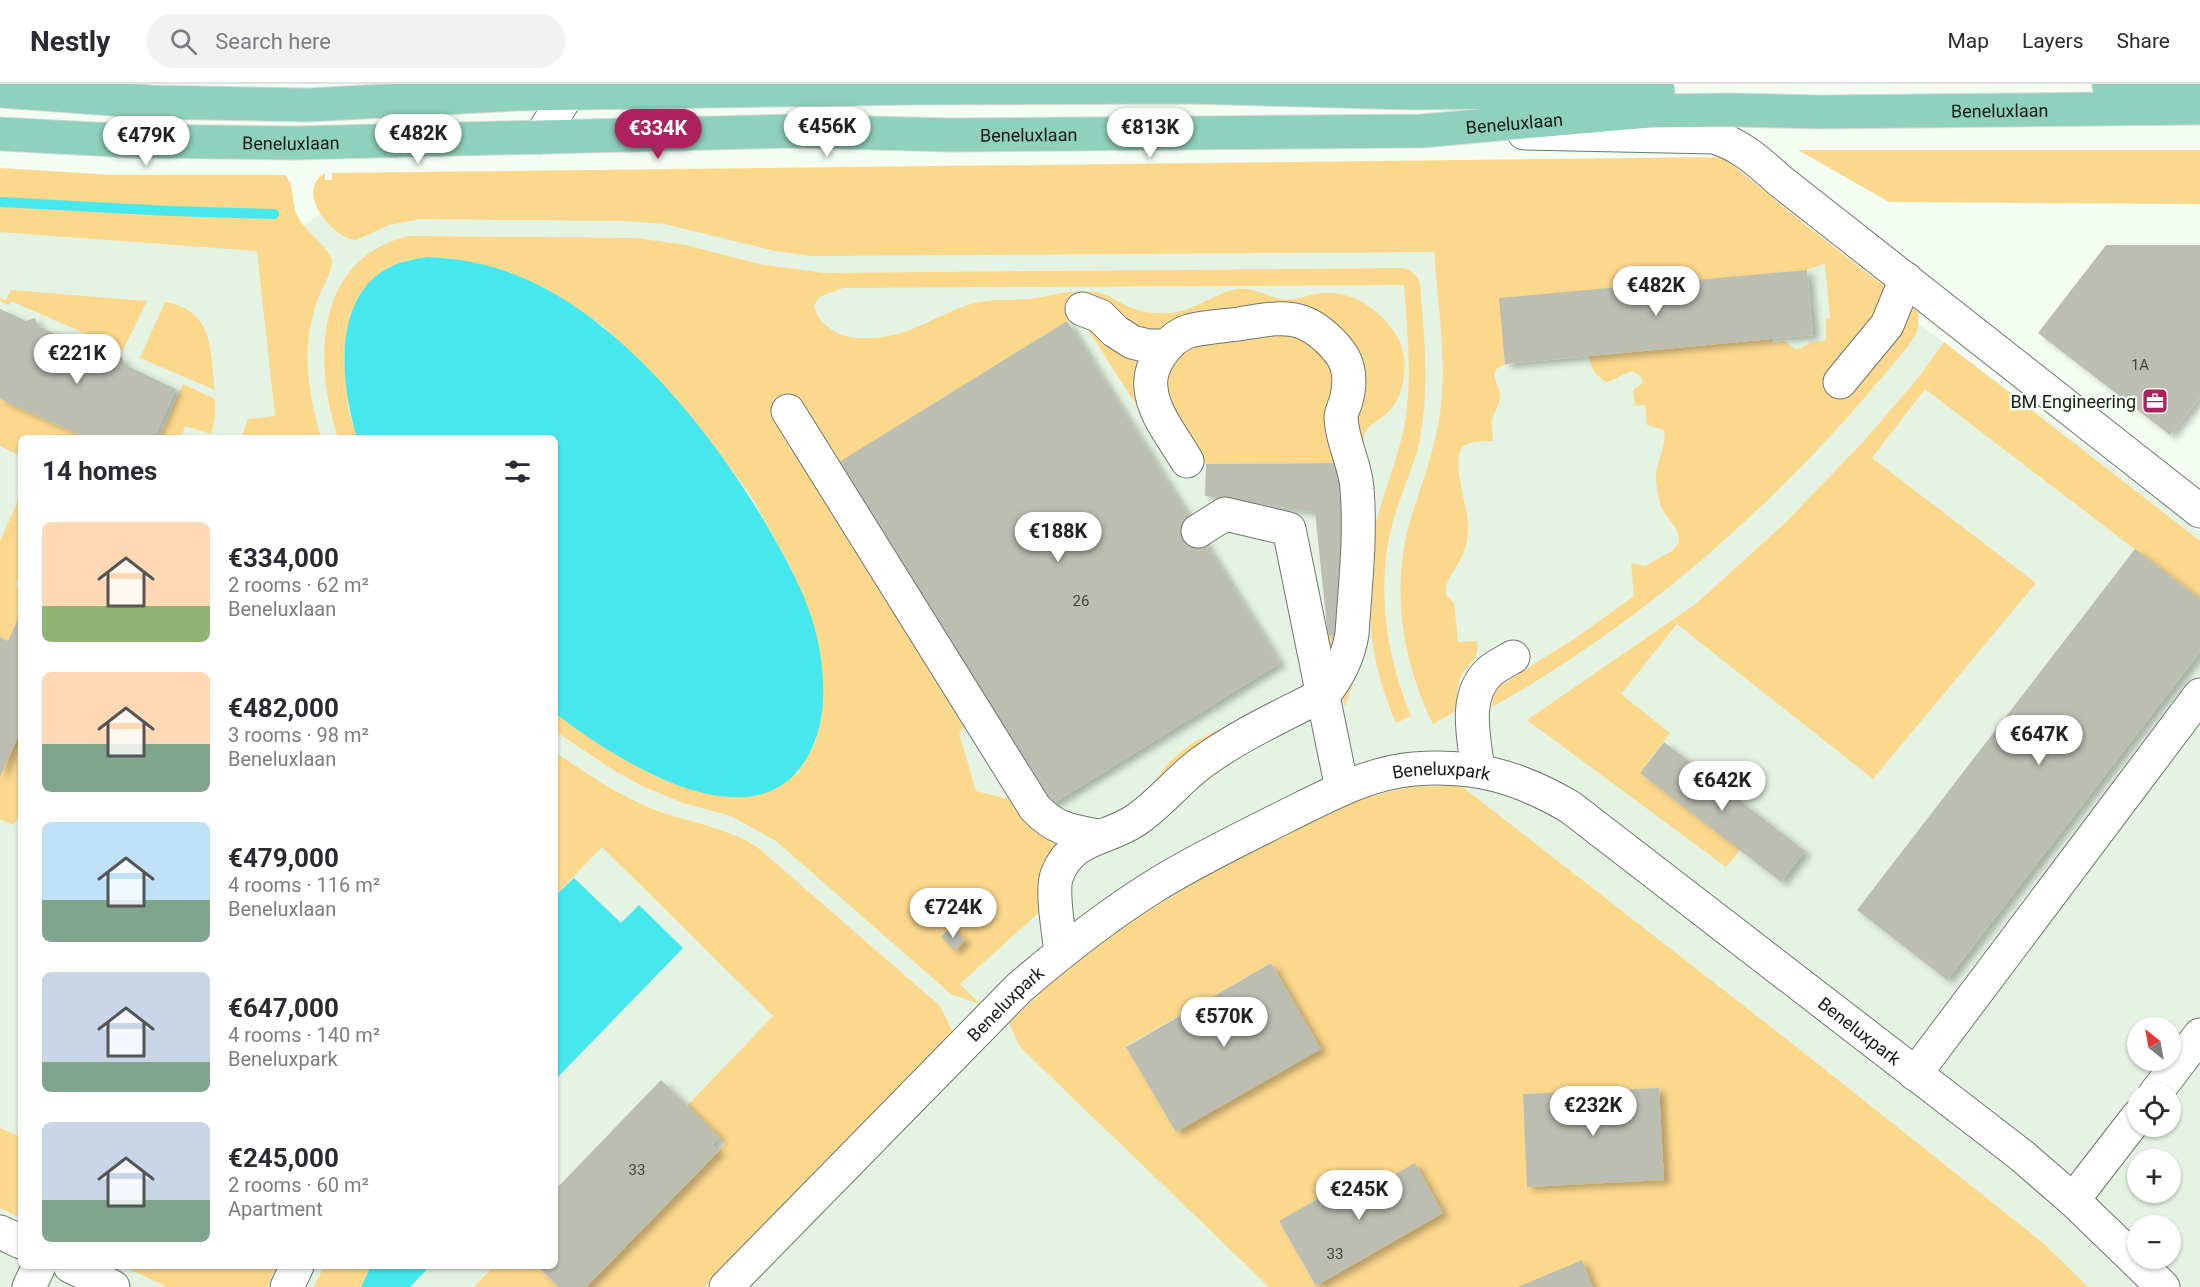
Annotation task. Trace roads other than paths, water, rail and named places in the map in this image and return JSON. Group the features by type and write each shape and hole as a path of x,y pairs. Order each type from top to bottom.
{"main road":[{"name":"Beneluxlaan","path":"0,91 152,102 307,105 520,89 1189,87 1423,93 2200,85"},
{"name":"Beneluxlaan","path":"0,134 133,141 294,143 795,131 963,135 1420,131 1649,111 1821,112 2200,108"}],"street":[{"path":"520,89 540,137"},
{"path":"540,137 568,89"},
{"path":"1420,131 1651,137 1714,136 1731,142 1746,151 1779,180 2200,511"},
{"path":"1840,382 1887,325 1906,279"},
{"path":"1082,309 1100,316 1115,331 1132,342 1148,346 1167,346"},
{"path":"1061,952 1055,895 1056,876 1065,860 1080,844 1136,820 1184,777 1226,745 1324,694 1344,665 1352,634 1358,488 1341,416 1350,376 1343,357 1332,343 1318,331 1302,322 1269,319 1188,332 1167,346 1156,364 1150,386 1156,410 1187,460"},
{"path":"788,411 1035,808 1047,821 1063,829 1098,836"},
{"path":"1197,531 1225,514 1289,529 1342,789"},
{"path":"1479,770 1474,740 1473,705 1478,686 1490,671 1513,657"},
{"path":"1915,1074 2200,695"},
{"name":"Beneluxpark","path":"726,1287 980,1026 1018,988 1061,952 1153,886 1203,858 1342,789 1382,775 1412,769 1445,768 1479,770 1510,778 1541,790 1570,807 2021,1155 2073,1200 2163,1287"},
{"path":"2163,1083 2200,1035"},
{"path":"2073,1200 2127,1130"},
{"path":"0,1232 18,1241"},
{"path":"29,1287 38,1269"},
{"path":"76,1269 113,1287"},
{"path":"287,1287 296,1269"}],"water":[{"path":"427,257 473,262 503,270 546,289 580,310 614,336 676,398 704,432 730,468 774,538 804,596 816,633 823,677 820,723 811,750 788,780 758,795 724,797 686,788 649,773 613,753 558,715 558,435 356,435 347,393 345,368 345,343 349,319 358,298 372,280 392,266"},
{"path":"574,878 621,923 639,905 683,948 558,1077 558,893"},
{"path":"370,1269 427,1269 410,1287 361,1287"}],"waterway":[{"path":"0,202 274,214"}],"place":[{"name":"BM Engineering","path":"2155,401"}]}
